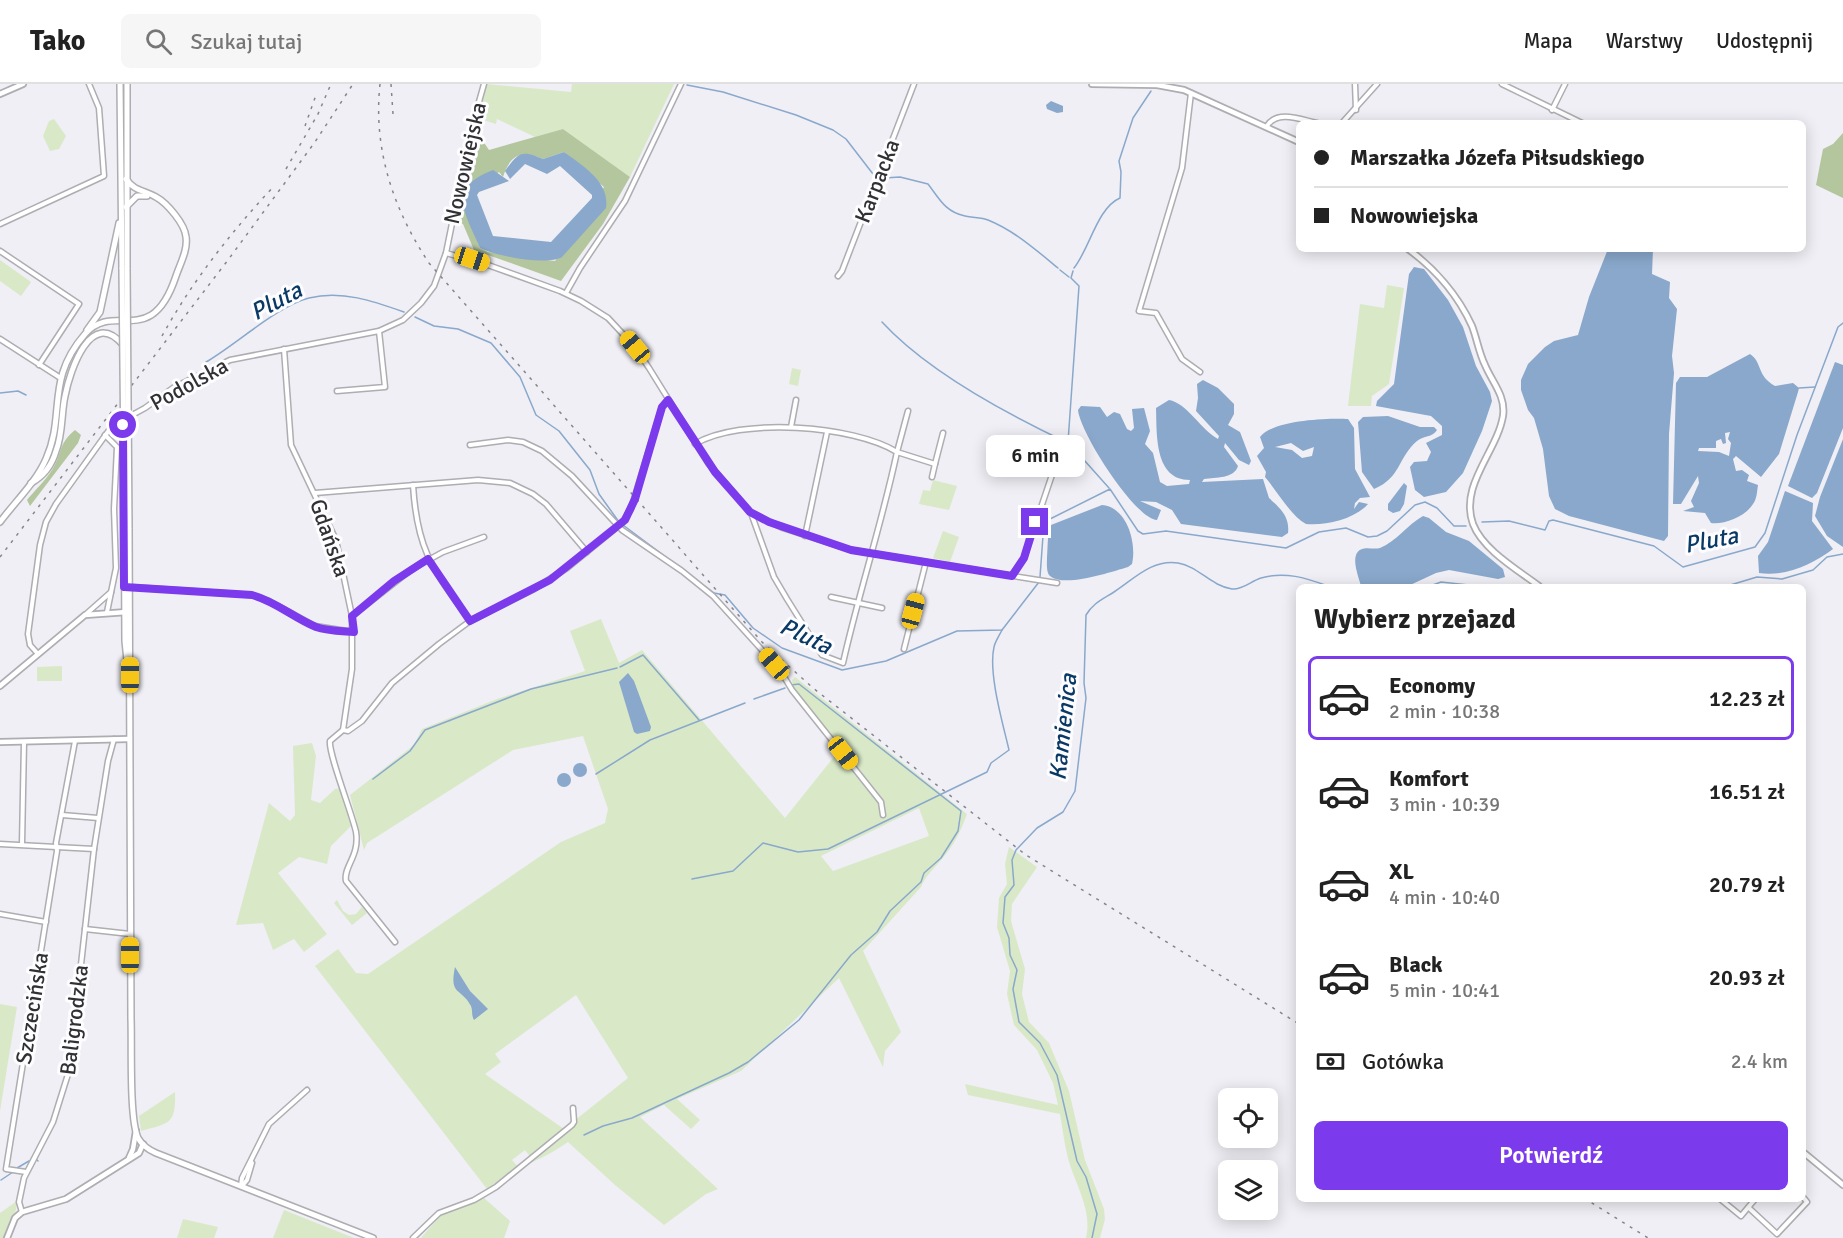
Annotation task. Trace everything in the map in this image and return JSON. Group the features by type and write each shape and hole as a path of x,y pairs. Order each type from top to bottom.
{"main road":[{"path":"120,84 129,680 130,934 132,1061 136,1129 143,1144 150,1150 373,1238"},
{"path":"127,84 123,345 127,528"},
{"path":"85,333 95,326 108,322 131,322 150,316 162,307 170,295 185,250 184,230 166,208 155,196 134,188 126,179"},
{"path":"126,207 141,195 154,198 166,208"},
{"path":"0,522 30,484 46,458 50,445 59,378 100,312 121,213"},
{"path":"100,312 108,322"},
{"path":"30,484 46,471 58,448 64,397 72,374 92,336 101,332 110,334 123,345"}],"street":[{"path":"0,94 23,84"},
{"path":"0,224 104,176 99,108 89,84"},
{"name":"Nowowiejska","path":"484,84 471,130 446,253 488,264 566,294 593,308 620,330 649,368 695,444 715,472 750,512 805,536 871,554 1057,583"},
{"path":"566,294 580,268 626,201 681,84"},
{"name":"Karpacka","path":"838,276 842,272 914,84"},
{"path":"1092,84 1145,84 1191,92 1296,140"},
{"path":"1355,84 1356,110"},
{"path":"1345,120 1377,84"},
{"path":"1502,84 1575,120"},
{"path":"1552,110 1565,84"},
{"path":"1191,92 1182,168 1139,311 1156,313 1182,359 1200,372"},
{"path":"1268,126 1272,120 1280,117 1298,120"},
{"path":"0,251 79,304 39,365"},
{"path":"1411,252 1438,276 1465,314 1503,404 1500,426 1472,493 1470,506 1474,525 1485,542 1537,584"},
{"name":"Podolska","path":"38,654 28,641 28,634 44,529 56,504 105,435 120,420 136,413 166,392 205,371 245,356 379,331 403,320 421,303 434,286 446,253"},
{"path":"337,391 385,387 379,331"},
{"path":"0,339 59,378"},
{"name":"Gdańska","path":"284,349 290,440 298,462 337,542 354,632 350,690 343,730 329,744 357,844 345,877 395,942"},
{"path":"343,730 348,730 362,721 399,676 470,621 550,580 620,525 632,509 660,414 668,400"},
{"path":"791,427 796,400"},
{"path":"750,512 774,578 822,655 843,663 908,411"},
{"path":"695,444 710,436 760,428 791,427 858,436 935,464"},
{"path":"805,536 827,432"},
{"path":"932,477 943,433"},
{"path":"105,435 117,447 114,509 116,568 107,612"},
{"path":"470,445 508,440 536,447 572,476 620,525 713,596 780,670 792,690 881,802 883,815"},
{"path":"1012,576 1024,558 1057,460 1025,445"},
{"path":"315,493 489,480 517,485 546,504 587,552"},
{"path":"413,484 417,526 428,559 470,621"},
{"path":"352,616 428,559 484,537"},
{"path":"904,649 926,562"},
{"path":"127,587 252,595 269,601 315,626 354,632"},
{"path":"0,686 111,591"},
{"path":"831,597 882,608"},
{"path":"85,615 127,612"},
{"name":"Baligrodzka","path":"22,1212 19,1202 26,1172 53,1122 66,1083 98,818 114,739"},
{"path":"0,742 129,739"},
{"name":"Szczecińska","path":"6,1169 75,741"},
{"path":"22,844 24,742"},
{"path":"62,815 98,818"},
{"path":"0,844 94,849"},
{"path":"0,914 46,922"},
{"path":"85,928 130,934"},
{"path":"239,1186 247,1180 269,1124 307,1090"},
{"path":"413,1238 439,1214 483,1196 514,1174 572,1125 574,1122 573,1108"},
{"path":"128,1159 133,1149 136,1129"},
{"path":"133,1149 143,1144"},
{"path":"139,1153 143,1144"},
{"path":"7,1238 15,1218 22,1212 66,1199 128,1159 150,1150"},
{"path":"1806,1154 1843,1185"},
{"path":"0,1169 26,1172"},
{"path":"1749,1208 1778,1234 1806,1201"},
{"path":"1724,1202 1741,1216 1753,1202"}],"green space":[{"path":"486,84 571,92 572,84 674,84 630,177 563,129 535,137 497,119 496,124 477,118"},
{"path":"54,119 66,136 59,149 50,151 43,136 49,121"},
{"path":"474,128 489,150 563,129 630,177 603,224 561,281 474,250 463,224 457,222","holes":["564,152 604,187 555,261 488,252 480,248 463,205 499,172 503,177 514,158 524,155 543,159"]},
{"path":"1843,133 1843,198 1816,185 1823,149 1833,144"},
{"path":"0,260 31,282 21,296 0,281"},
{"path":"1387,285 1404,288 1389,384 1372,396 1371,406 1348,406 1360,304 1384,308"},
{"path":"792,368 801,370 798,386 789,384"},
{"path":"75,430 81,435 78,443 30,506 27,500 49,474 65,440"},
{"path":"933,480 957,486 949,510 919,504 923,490 930,491"},
{"path":"943,531 959,537 950,562 933,558"},
{"path":"601,619 619,663 642,650 785,818 841,748 793,688 792,680 795,677 967,814 956,839 921,887 863,951 901,1032 885,1051 883,1067 839,978 741,1071 677,1099 700,1120 691,1129 664,1105 640,1117 718,1189 706,1194 664,1225 568,1142 544,1157 520,1167 531,1158 525,1150 512,1160 519,1168 487,1189 315,966 338,949 356,973 368,974 561,842 605,823 608,809 583,736 513,750 367,843 364,850 350,795 414,745 422,729 497,699 585,671 570,631","holes":["919,808 929,836 833,871 821,856","576,995 628,1078 564,1129 485,1074 501,1062 495,1054"]},
{"path":"62,666 62,681 37,681 37,667"},
{"path":"312,743 316,756 311,800 320,803 335,789 341,788 351,826 331,846 327,864 299,857 278,873 327,934 304,952 294,939 273,950 263,923 236,925 269,803 290,821 295,815 293,746"},
{"path":"1009,847 1037,867 1012,904 1011,921 1025,969 1022,994 1029,1022 1049,1043 1069,1091 1085,1160 1104,1209 1105,1219 1100,1238 1086,1238 1086,1210 1068,1159 1060,1114 968,1095 965,1084 1058,1105 1053,1083 1037,1050 1014,1025 1007,994 1010,971 997,927 999,898 1007,884 1005,864"},
{"path":"337,900 343,911 349,915 356,914 362,907 367,913 352,925 334,903"},
{"path":"0,1004 17,1007 0,1111"},
{"path":"175,1092 174,1110 169,1120 165,1124 141,1131 139,1116"},
{"path":"484,1198 510,1221 504,1238 421,1238 441,1215"},
{"path":"17,1201 16,1210 4,1238 0,1238 0,1213"},
{"path":"284,1210 354,1238 273,1238"},
{"path":"183,1219 218,1227 214,1238 177,1238"}],"water":[{"path":"1051,101 1063,106 1063,112 1057,113 1047,109 1046,105"},
{"path":"564,152 594,176 604,190 606,208 562,257 555,260 521,259 480,248 465,213 464,193 478,177 493,170 509,181 479,192 477,195 493,236 551,242 592,198 592,195 560,166 547,174 525,164 510,179 505,171 521,154 530,154 543,159"},
{"path":"1607,252 1653,252 1652,274 1670,282 1669,298 1677,309 1672,356 1674,373 1669,434 1668,536 1664,541 1569,516 1555,509 1549,496 1543,449 1534,418 1528,410 1521,390 1521,380 1528,364 1545,347 1554,341 1578,335 1589,297"},
{"path":"1414,267 1424,269 1448,300 1463,327 1476,366 1490,392 1492,401 1482,431 1463,473 1446,492 1424,497 1415,490 1410,467 1414,462 1427,461 1431,452 1426,443 1442,435 1442,426 1431,416 1376,406 1377,401 1394,384 1409,274"},
{"path":"1750,354 1757,361 1769,382 1775,386 1793,383 1799,388 1779,454 1761,477 1736,456 1733,459 1736,471 1742,470 1749,475 1747,481 1758,485 1754,502 1740,516 1716,523 1711,523 1705,513 1683,511 1694,507 1691,501 1699,483 1698,476 1681,504 1673,504 1676,383 1680,377 1707,377","holes":["1730,432 1728,439 1731,443 1729,456 1719,452 1698,451 1699,448 1716,448 1716,441 1721,439 1723,444 1726,443 1725,433"]},
{"path":"1835,362 1843,365 1843,428 1817,493 1812,498 1788,486"},
{"path":"1203,380 1218,388 1234,404 1234,414 1228,425 1240,432 1251,461 1249,465 1239,460 1225,443 1224,447 1238,466 1236,470 1229,475 1204,479 1202,482 1263,479 1269,498 1283,512 1287,522 1288,533 1282,537 1181,524 1172,510 1156,502 1140,501 1161,510 1157,520 1147,516 1123,491 1110,473 1081,421 1078,410 1081,406 1100,407 1107,417 1114,412 1120,414 1127,429 1131,431 1134,428 1132,409 1144,408 1150,431 1145,444 1153,453 1160,482 1167,486 1189,484 1190,480 1178,478 1164,464 1158,442 1156,408 1169,400 1176,402 1218,439 1219,436 1196,411 1197,384"},
{"path":"1388,416 1420,427 1434,427 1437,430 1417,441 1389,479 1374,489 1362,472 1358,422 1363,417"},
{"path":"1348,419 1354,428 1355,469 1370,497 1360,498 1355,503 1354,509 1359,502 1368,504 1356,514 1339,520 1322,524 1306,524 1289,509 1265,477 1266,472 1257,456 1264,448 1260,437 1267,431 1288,424","holes":["1291,443 1303,451 1314,447 1312,456 1302,458 1292,450 1275,447"]},
{"path":"1843,439 1843,547 1827,536 1815,516"},
{"path":"1404,483 1407,486 1404,504 1400,511 1393,513 1388,510 1388,504"},
{"path":"1785,491 1813,503 1812,521 1833,549 1799,568 1779,573 1759,573 1758,556 1768,542"},
{"path":"1102,505 1111,507 1124,519 1133,546 1132,564 1111,572 1076,580 1057,579 1050,576 1047,570 1047,557 1051,525"},
{"path":"1423,516 1429,518 1446,532 1469,541 1503,569 1505,577 1498,579 1449,570 1436,573 1412,584 1360,584 1356,570 1357,553 1364,548 1380,548 1386,545"},
{"path":"628,673 634,681 651,727 650,731 637,734 634,732 619,682"},
{"path":"577,763 583,763 587,770 583,777 577,777 573,773 573,767"},
{"path":"561,773 567,773 571,780 567,787 561,787 557,783 557,777"},
{"path":"455,967 470,991 488,1009 474,1020 471,1006 455,987"}],"waterway":[{"path":"687,85 723,92 796,115 833,130 846,139 873,174"},
{"path":"1074,268 1105,210 1120,198 1119,161 1133,118 1151,91"},
{"path":"884,178 900,177 928,184 943,204 952,211 998,224 1025,241 1058,268"},
{"path":"1060,270 1069,277"},
{"path":"1073,271 1071,278 1079,286 1068,442 1109,488"},
{"name":"Pluta","path":"206,362 271,317 309,298 345,296 404,312"},
{"name":"Pluta","path":"415,317 434,326 458,329 491,343 520,377 536,415 559,431 590,470 599,494 619,522"},
{"path":"882,322 922,358 968,390 1066,442"},
{"name":"Pluta","path":"1482,522 1509,521 1545,530 1549,521 1553,520 1654,546 1683,567 1755,547 1765,533 1797,435 1838,327 1843,323"},
{"path":"1799,388 1815,387"},
{"name":"Pluta","path":"0,393 18,391 26,395"},
{"name":"Pluta","path":"1040,577 1044,522 1110,489 1138,531 1143,534 1166,531 1286,548 1319,532 1346,528 1368,537 1377,536 1387,531 1415,505 1425,502 1437,508 1454,526 1466,526"},
{"name":"Pluta","path":"623,525 714,593 725,595 753,628 782,648 842,670 886,661 957,631 1002,630 1039,582"},
{"name":"Kamienica","path":"1734,584 1757,577 1782,579 1813,570 1827,557 1843,554"},
{"name":"Kamienica","path":"1092,1238 1097,1214 1086,1177 1077,1161 1057,1075 1040,1043 1019,1022 1013,989 1017,970 1010,955 1009,938 1003,923 1005,897 1014,885 1012,860 1016,850 1037,828 1063,812 1075,791 1086,698 1084,683 1086,615 1098,602 1144,571 1160,564 1185,565 1218,584 1232,589 1240,588 1261,578 1278,575 1303,578 1322,584"},
{"name":"Kamienica","path":"1436,584 1441,582 1460,584"},
{"path":"692,879 733,871 763,843 798,852 828,849 987,772 991,763 1009,750 993,670 994,647 1002,630"},
{"path":"620,667 643,655 699,720"},
{"path":"373,779 410,751 425,730 531,689 617,668"},
{"path":"584,1135 603,1126 632,1118 748,1062 799,1020 851,955 877,932 890,911 921,882 924,873 941,858 958,831 961,811 799,684 791,685"},
{"path":"754,699 785,688"},
{"path":"596,774 650,740 745,703"},
{"path":"17,1168 29,1161"},
{"path":"1,1180 13,1172"}],"railway":[{"path":"286,169 318,114 331,84"},
{"path":"0,557 228,260 315,142 353,84"},
{"path":"380,84 380,132 388,178 405,221 429,263 762,642 813,688 1026,855 1296,1022"},
{"path":"391,84 393,114"},
{"path":"305,126 316,95"},
{"path":"162,336 214,257 275,185"},
{"path":"1590,1202 1648,1238"}],"route":[{"path":"123,425 124,587 252,595 269,601 315,626 344,631 354,632 352,616 359,613 394,581 428,559 470,621 534,589 567,568 628,516 662,407 668,400 708,463 750,512 783,528 829,544 851,550 1012,576 1024,558 1035,522"}]}
